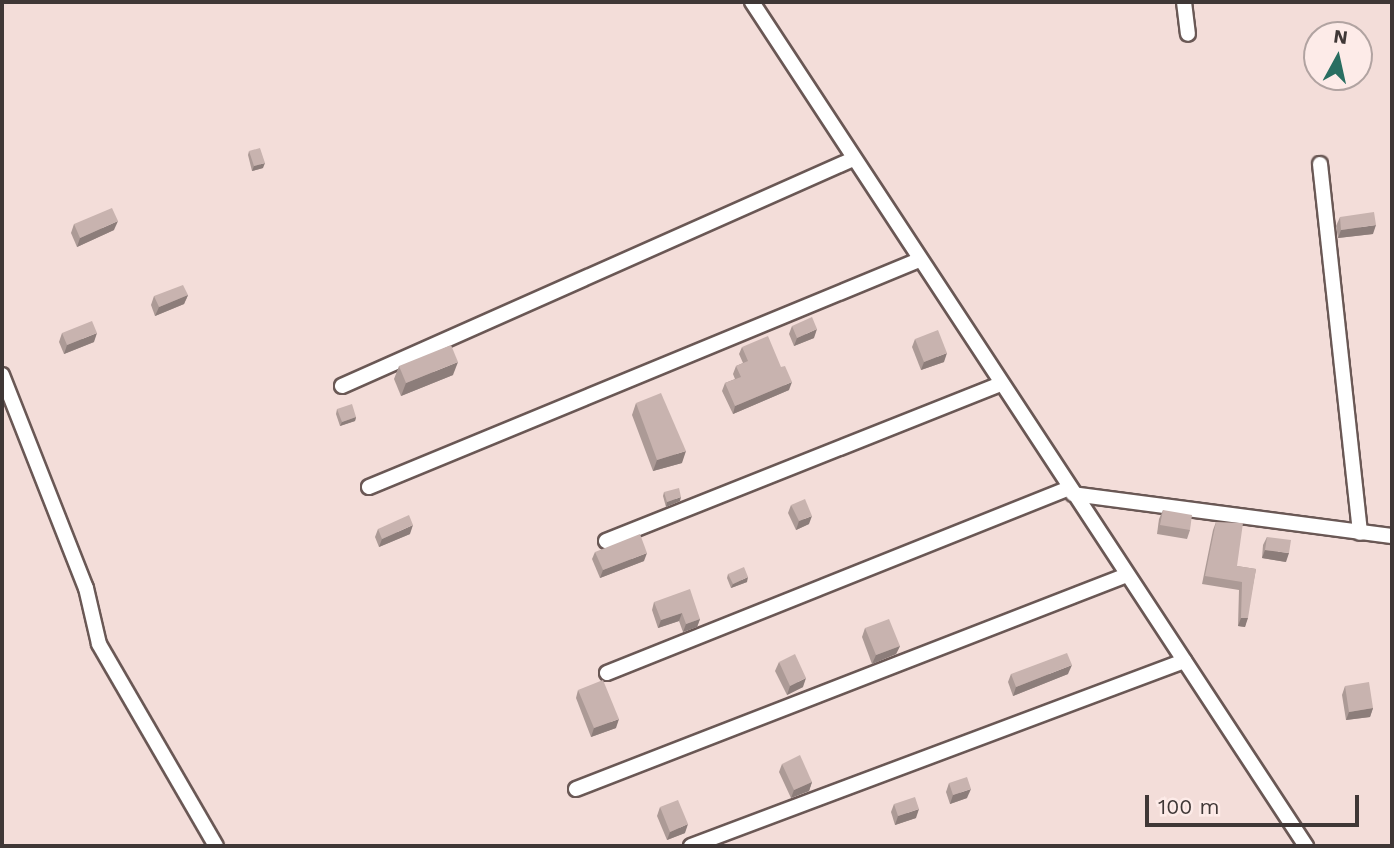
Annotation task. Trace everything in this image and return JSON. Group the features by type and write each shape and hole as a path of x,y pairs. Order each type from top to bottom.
{"street":[{"path":"752,2 1000,384 1306,846"},
{"path":"1184,2 1188,34"},
{"path":"342,386 853,159"},
{"path":"1320,164 1360,533"},
{"path":"369,487 919,260"},
{"path":"2,374 86,588 99,644 216,846"},
{"path":"606,541 1000,384"},
{"path":"607,673 1071,491 1392,536"},
{"path":"576,789 1127,575"},
{"path":"691,846 1184,661"}],"building":[{"path":"260,148 265,163 254,166 249,151"},
{"path":"112,208 118,221 80,238 74,224"},
{"path":"1374,212 1376,225 1341,230 1340,217"},
{"path":"183,285 188,295 159,307 154,296"},
{"path":"812,317 817,329 797,338 792,326"},
{"path":"92,321 97,333 67,345 62,333"},
{"path":"938,330 947,353 924,362 915,339"},
{"path":"768,336 781,367 785,366 792,382 735,406 725,383 741,377 736,366 748,361 742,347"},
{"path":"451,345 458,362 406,383 399,366"},
{"path":"661,393 686,451 657,460 636,403"},
{"path":"352,404 356,417 342,422 337,409"},
{"path":"679,488 681,497 667,502 664,492"},
{"path":"805,499 812,516 799,521 791,505"},
{"path":"1163,510 1192,515 1190,530 1160,525"},
{"path":"409,515 413,525 382,539 378,529"},
{"path":"1216,522 1243,523 1237,566 1256,569 1248,618 1241,618 1242,582 1205,576"},
{"path":"640,534 647,553 603,570 595,552"},
{"path":"1267,537 1291,540 1289,553 1265,550"},
{"path":"744,567 748,577 733,584 728,574"},
{"path":"690,589 700,619 686,624 682,613 661,620 654,602"},
{"path":"889,619 900,646 876,655 865,628"},
{"path":"1067,653 1072,665 1016,687 1011,674"},
{"path":"795,654 806,678 790,686 779,662"},
{"path":"603,680 619,719 594,728 578,690"},
{"path":"1369,682 1373,708 1349,712 1345,686"},
{"path":"800,755 812,782 794,790 782,764"},
{"path":"967,777 971,789 953,795 949,783"},
{"path":"915,797 919,809 898,816 894,804"},
{"path":"678,800 688,824 670,832 660,807"}]}
